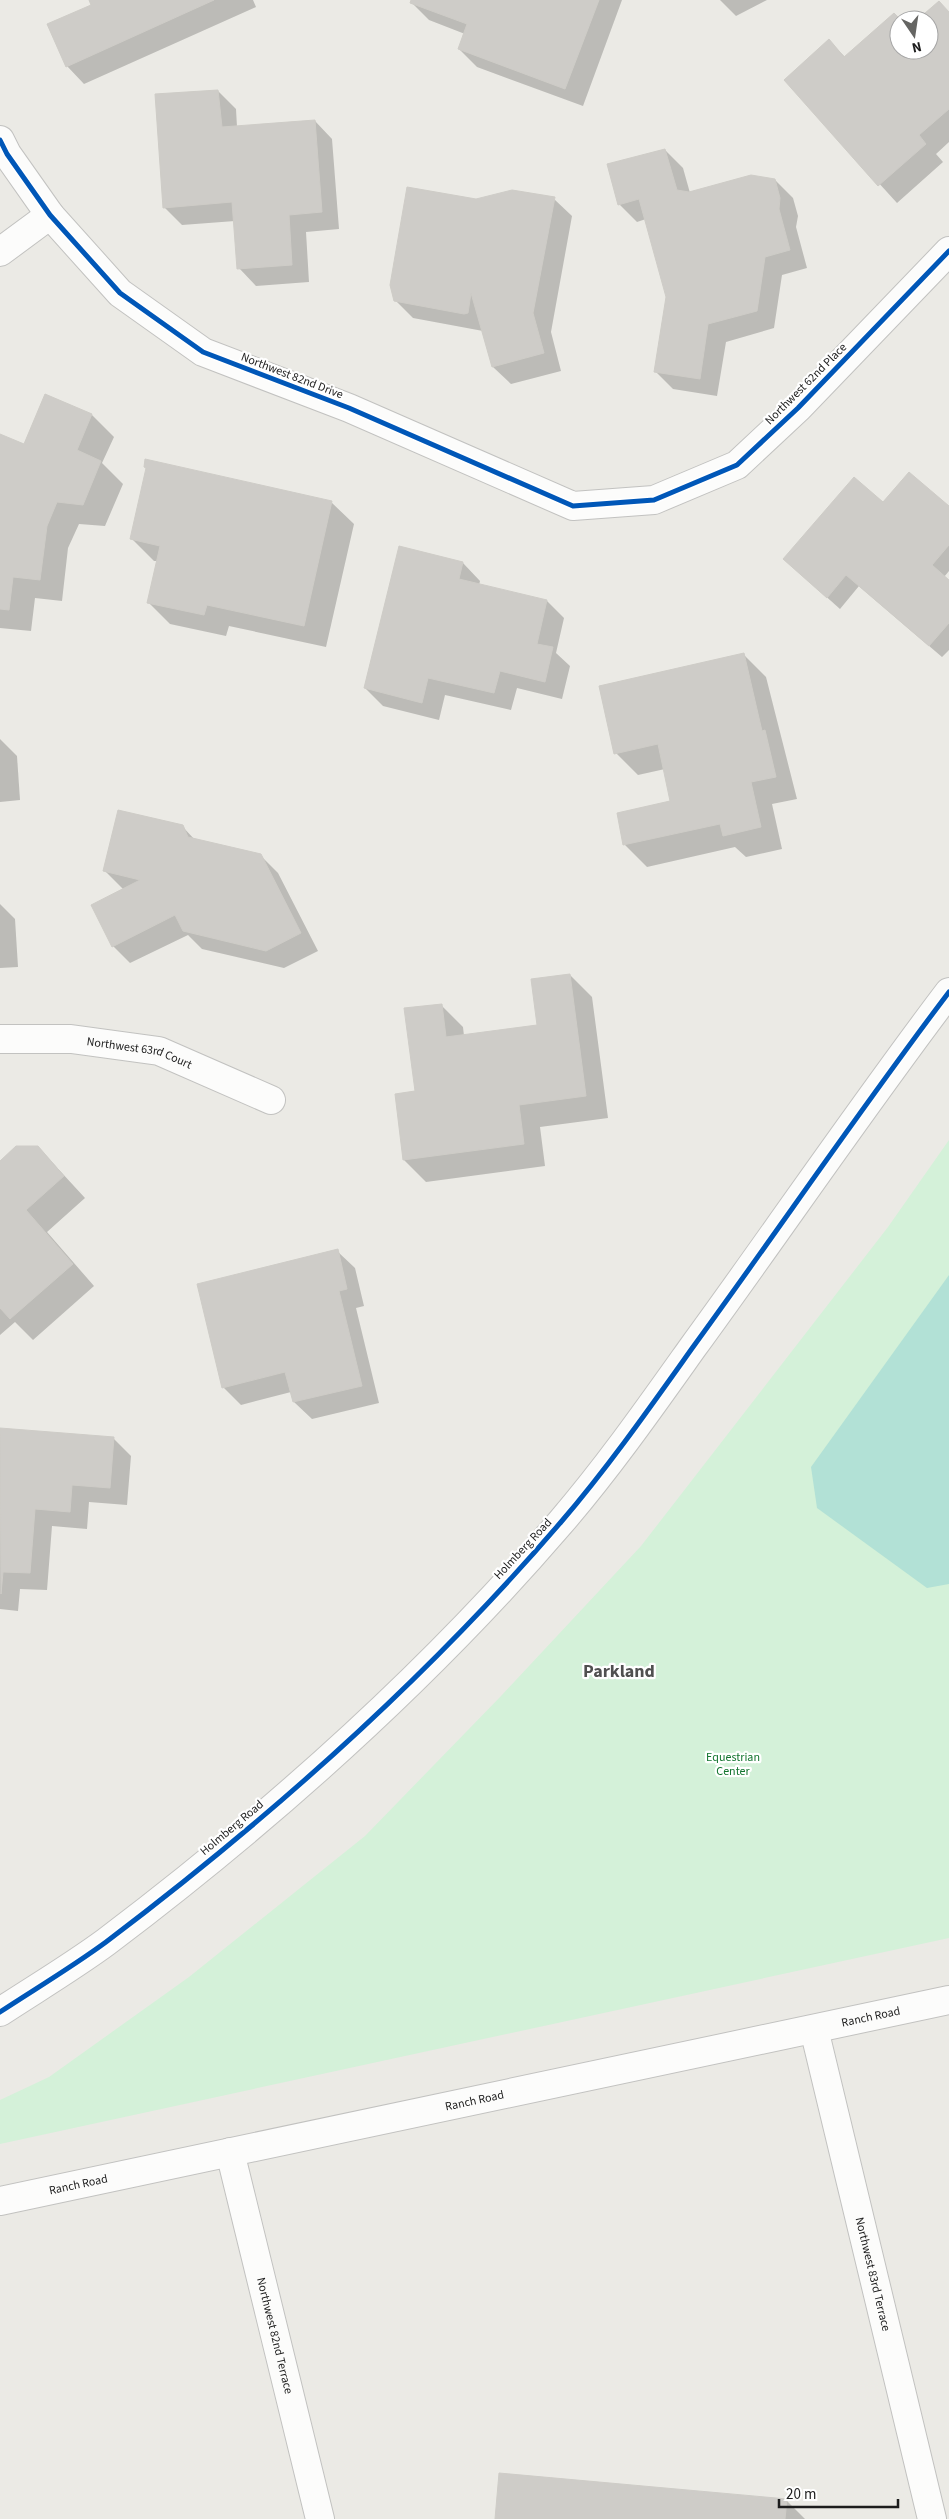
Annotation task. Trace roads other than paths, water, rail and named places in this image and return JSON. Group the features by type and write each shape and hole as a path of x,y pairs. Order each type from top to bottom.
{"street":[{"name":"Northwest 82nd Drive","path":"0,140 7,154 50,216 120,293 202,352 349,408 573,506 654,500"},
{"path":"0,252 50,216"},
{"name":"Northwest 62nd Place","path":"654,500 736,465 798,408 949,251"},
{"name":"Holmberg Road","path":"0,2012 103,1944 214,1857 311,1774 403,1689 491,1598 562,1521 636,1426 949,992"},
{"name":"Northwest 63rd Court","path":"0,1038 71,1039 159,1052 271,1100"},
{"name":"Ranch Road","path":"0,2200 949,2000"},
{"name":"Northwest 83rd Terrace","path":"814,2029 932,2519"},
{"name":"Northwest 82nd Terrace","path":"230,2152 320,2519"}],"district":[{"name":"Parkland","path":"619,1671"}],"park label":[{"name":"Equestrian Center","path":"733,1764"}]}
